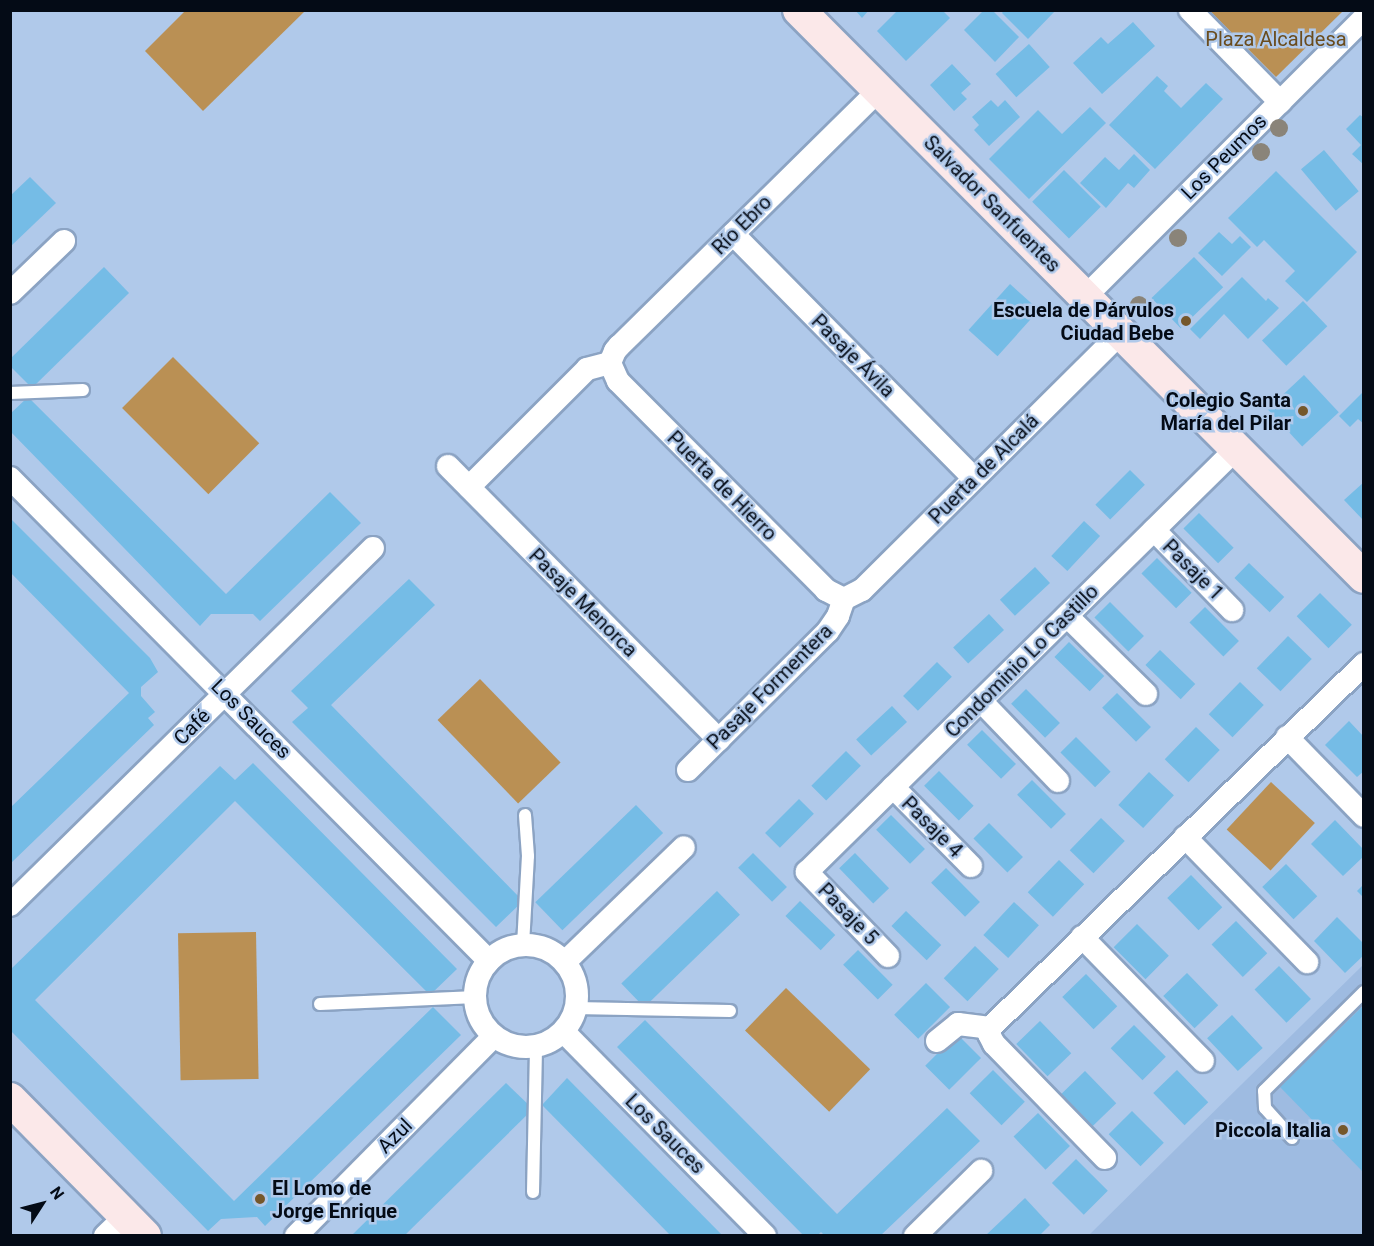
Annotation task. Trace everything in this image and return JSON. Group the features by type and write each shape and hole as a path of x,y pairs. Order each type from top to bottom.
{"street":[{"name":"Salvador Sanfuentes","path":"799,10 1364,577"},
{"path":"1190,10 1280,102"},
{"name":"Los Peumos","path":"1085,297 1364,18"},
{"name":"Río Ebro","path":"610,363 615,351 879,90"},
{"name":"Pasaje Ávila","path":"733,234 974,478"},
{"path":"10,293 64,241"},
{"name":"Puerta de Alcalá","path":"844,598 862,590 1121,333"},
{"path":"469,487 587,369 610,363"},
{"name":"Puerta de Hierro","path":"610,363 618,381 759,523 831,595 844,598"},
{"name":"Condominio Lo Castillo","path":"807,872 1236,449"},
{"name":"Pasaje Menorca","path":"448,466 719,740"},
{"name":"Los Sauces","path":"10,478 226,693 489,961"},
{"name":"Pasaje 1","path":"1154,531 1232,610"},
{"name":"Café","path":"10,905 373,548"},
{"name":"Pasaje Formentera","path":"688,770 828,631 838,616 844,598"},
{"path":"1067,616 1146,694"},
{"path":"1105,1158 994,1044 989,1034 990,1028 1364,664"},
{"path":"981,701 1058,781"},
{"path":"1287,737 1364,816"},
{"name":"Pasaje 4","path":"893,788 971,866"},
{"path":"1185,837 1307,962"},
{"path":"565,962 684,847"},
{"name":"Pasaje 5","path":"807,872 888,956"},
{"path":"1082,938 1203,1061"},
{"path":"523,945 537,945 554,952 565,962 575,977 578,995 574,1017 564,1032 536,1046 510,1045 494,1036 485,1026 477,1010 475,986 482,969 495,954 511,946 523,945"},
{"path":"937,1041 958,1024 990,1028"},
{"name":"Los Sauces","path":"564,1032 765,1236"},
{"name":"Azul","path":"296,1236 494,1036"},
{"path":"10,1099 125,1229"},
{"path":"915,1236 981,1171"}],"lane":[{"path":"10,393 83,390"},
{"path":"523,945 528,856 525,815"},
{"path":"1292,1138 1264,1108 1264,1091 1364,992"},
{"path":"320,1004 476,998"},
{"path":"575,1008 730,1011"},
{"path":"533,1192 536,1046"}],"shaded area":[{"path":"1363,965 1363,1235 1088,1236 1186,1139"}],"green space":[{"path":"186,10 305,11 203,111 145,51"},
{"name":"Plaza Alcaldesa","path":"1210,11 1343,11 1276,77"},
{"path":"173,357 259,443 208,494 122,408"},
{"path":"480,679 561,762 518,803 438,720"},
{"path":"1271,782 1315,823 1271,870 1227,830"},
{"path":"256,932 259,1079 181,1080 178,933"},
{"path":"786,988 870,1069 829,1112 745,1030"}],"building":[{"path":"855,10 869,10 862,18"},
{"path":"898,10 942,10 950,18 906,61 877,31"},
{"path":"984,10 992,10 1019,37 995,62 964,30"},
{"path":"1004,10 1056,10 1028,39 1002,13"},
{"path":"1133,22 1155,46 1102,94 1073,63 1101,37 1108,44"},
{"path":"1029,44 1050,67 1016,97 996,74"},
{"path":"952,64 971,84 961,93 967,99 954,111 930,85"},
{"path":"1157,76 1168,86 1164,91 1181,108 1206,83 1223,99 1155,169 1109,125"},
{"path":"991,100 998,107 1005,100 1020,117 989,146 974,130 979,125 972,117"},
{"path":"1090,107 1106,123 1029,199 989,159 1038,110 1062,134"},
{"path":"1360,115 1364,118 1364,165 1352,154 1361,145 1346,129"},
{"path":"1324,150 1359,191 1336,211 1301,169"},
{"path":"1134,154 1150,170 1134,188 1128,183 1106,208 1080,183 1105,157 1119,170"},
{"path":"1064,170 1101,207 1069,239 1032,202"},
{"path":"1276,171 1357,252 1307,302 1285,281 1295,271 1264,240 1257,247 1228,218"},
{"path":"30,177 56,203 10,247 10,196"},
{"path":"1219,232 1232,244 1240,236 1251,247 1222,276 1198,253"},
{"path":"1194,257 1223,287 1181,328 1152,298"},
{"path":"104,267 129,293 32,388 10,366 10,359"},
{"path":"1242,277 1266,301 1268,298 1279,308 1248,339 1224,314 1200,339 1190,329"},
{"path":"1010,284 1039,310 997,356 969,330"},
{"path":"1303,301 1327,326 1286,366 1262,341"},
{"name":"Colegio Santa María del Pilar","path":"1304,375 1339,412 1302,446 1267,409"},
{"path":"1364,391 1364,424 1358,419 1350,427 1339,416"},
{"path":"28,397 226,594 330,492 361,523 260,621 253,614 211,614 200,626 10,431 10,414"},
{"path":"1130,470 1145,485 1110,519 1095,505"},
{"path":"1364,482 1364,521 1344,500"},
{"path":"1199,513 1234,548 1218,563 1183,529"},
{"path":"10,518 150,658 158,672 141,687 141,696 155,712 148,718 154,725 10,864 10,808 129,693 10,572"},
{"path":"1084,521 1100,536 1067,571 1051,556"},
{"path":"1157,558 1192,593 1176,608 1141,574"},
{"path":"1249,563 1284,597 1270,612 1234,578"},
{"path":"1035,567 1050,583 1015,616 1000,600"},
{"path":"409,579 435,605 331,705 523,901 496,927 292,722 308,708 291,691"},
{"path":"1320,593 1352,625 1328,648 1297,616"},
{"path":"1110,602 1144,636 1128,651 1094,618"},
{"path":"1205,607 1239,641 1223,656 1189,623"},
{"path":"989,614 1004,630 968,664 953,647"},
{"path":"1288,636 1312,659 1280,691 1257,668"},
{"path":"1069,642 1104,676 1090,691 1054,657"},
{"path":"1160,650 1195,684 1181,699 1145,665"},
{"path":"937,662 952,677 918,711 903,696"},
{"path":"1240,682 1264,705 1232,737 1209,714"},
{"path":"1026,689 1060,723 1045,738 1011,704"},
{"path":"1117,693 1151,727 1136,742 1102,708"},
{"path":"892,706 907,722 871,756 856,739"},
{"path":"1349,721 1364,737 1364,771 1357,777 1325,745"},
{"path":"1196,727 1220,750 1188,782 1165,759"},
{"path":"982,730 1016,764 1001,779 967,745"},
{"path":"1076,737 1111,772 1095,787 1060,753"},
{"path":"846,751 861,766 826,800 811,786"},
{"path":"253,763 457,969 430,995 235,801 35,1000 234,1201 433,1007 461,1035 265,1226 257,1217 221,1219 208,1231 10,1030 10,970 220,766 235,780"},
{"path":"939,771 974,806 959,820 924,786"},
{"path":"1149,772 1174,795 1143,828 1118,805"},
{"path":"1032,780 1066,814 1051,829 1017,795"},
{"path":"799,799 814,814 780,848 765,833"},
{"path":"636,805 663,833 562,930 535,902"},
{"path":"891,815 925,849 910,864 876,830"},
{"path":"1101,818 1125,841 1093,873 1070,850"},
{"path":"1335,820 1364,850 1364,856 1343,876 1311,844"},
{"path":"989,823 1023,857 1007,872 973,839"},
{"path":"753,853 787,887 772,902 738,868"},
{"path":"855,853 889,888 873,904 839,868"},
{"path":"1059,860 1084,884 1053,917 1028,892"},
{"path":"1286,864 1317,896 1294,919 1262,887"},
{"path":"946,868 980,902 965,917 931,883"},
{"path":"1191,875 1222,907 1199,930 1167,898"},
{"path":"1364,884 1364,898 1357,891"},
{"path":"717,891 740,915 644,1007 621,983"},
{"path":"800,901 835,935 821,950 785,916"},
{"path":"1014,902 1039,925 1008,958 983,935"},
{"path":"906,911 941,945 927,960 891,926"},
{"path":"1337,917 1364,944 1364,955 1345,973 1314,941"},
{"path":"1236,921 1267,953 1243,977 1212,945"},
{"path":"1137,924 1169,956 1145,979 1114,947"},
{"path":"975,946 999,969 967,1001 944,978"},
{"path":"858,950 893,985 878,999 843,965"},
{"path":"1279,966 1311,999 1286,1023 1255,990"},
{"path":"1187,973 1218,1005 1195,1028 1163,996"},
{"path":"1086,974 1117,1006 1094,1029 1062,997"},
{"path":"926,983 950,1007 918,1039 894,1015"},
{"name":"Piccola Italia","path":"1364,1005 1364,1173 1280,1087"},
{"path":"1232,1015 1263,1048 1238,1071 1207,1038"},
{"path":"645,1020 837,1214 947,1108 980,1141 880,1236 825,1236 821,1232 817,1236 804,1236 617,1047"},
{"path":"1040,1021 1071,1053 1048,1076 1016,1044"},
{"path":"1134,1025 1166,1057 1142,1080 1111,1048"},
{"path":"957,1034 981,1058 949,1090 925,1066"},
{"path":"993,1070 1025,1102 1001,1125 970,1093"},
{"path":"1177,1070 1208,1102 1185,1125 1153,1093"},
{"path":"1085,1071 1116,1103 1093,1126 1061,1094"},
{"path":"567,1078 723,1236 671,1236 542,1105"},
{"path":"506,1083 533,1109 404,1236 351,1236"},
{"path":"1132,1111 1164,1143 1140,1166 1109,1134"},
{"path":"1038,1113 1070,1146 1045,1170 1014,1137"},
{"path":"1076,1159 1108,1191 1084,1215 1052,1183"},
{"path":"1025,1198 1050,1225 1039,1236 985,1236"}],"place":[{"name":"Escuela de Párvulos Ciudad Bebe","path":"1186,321"},
{"name":"Colegio Santa María del Pilar","path":"1303,411"},
{"name":"Piccola Italia","path":"1343,1130"},
{"name":"El Lomo de Jorge Enrique","path":"260,1199"}]}
